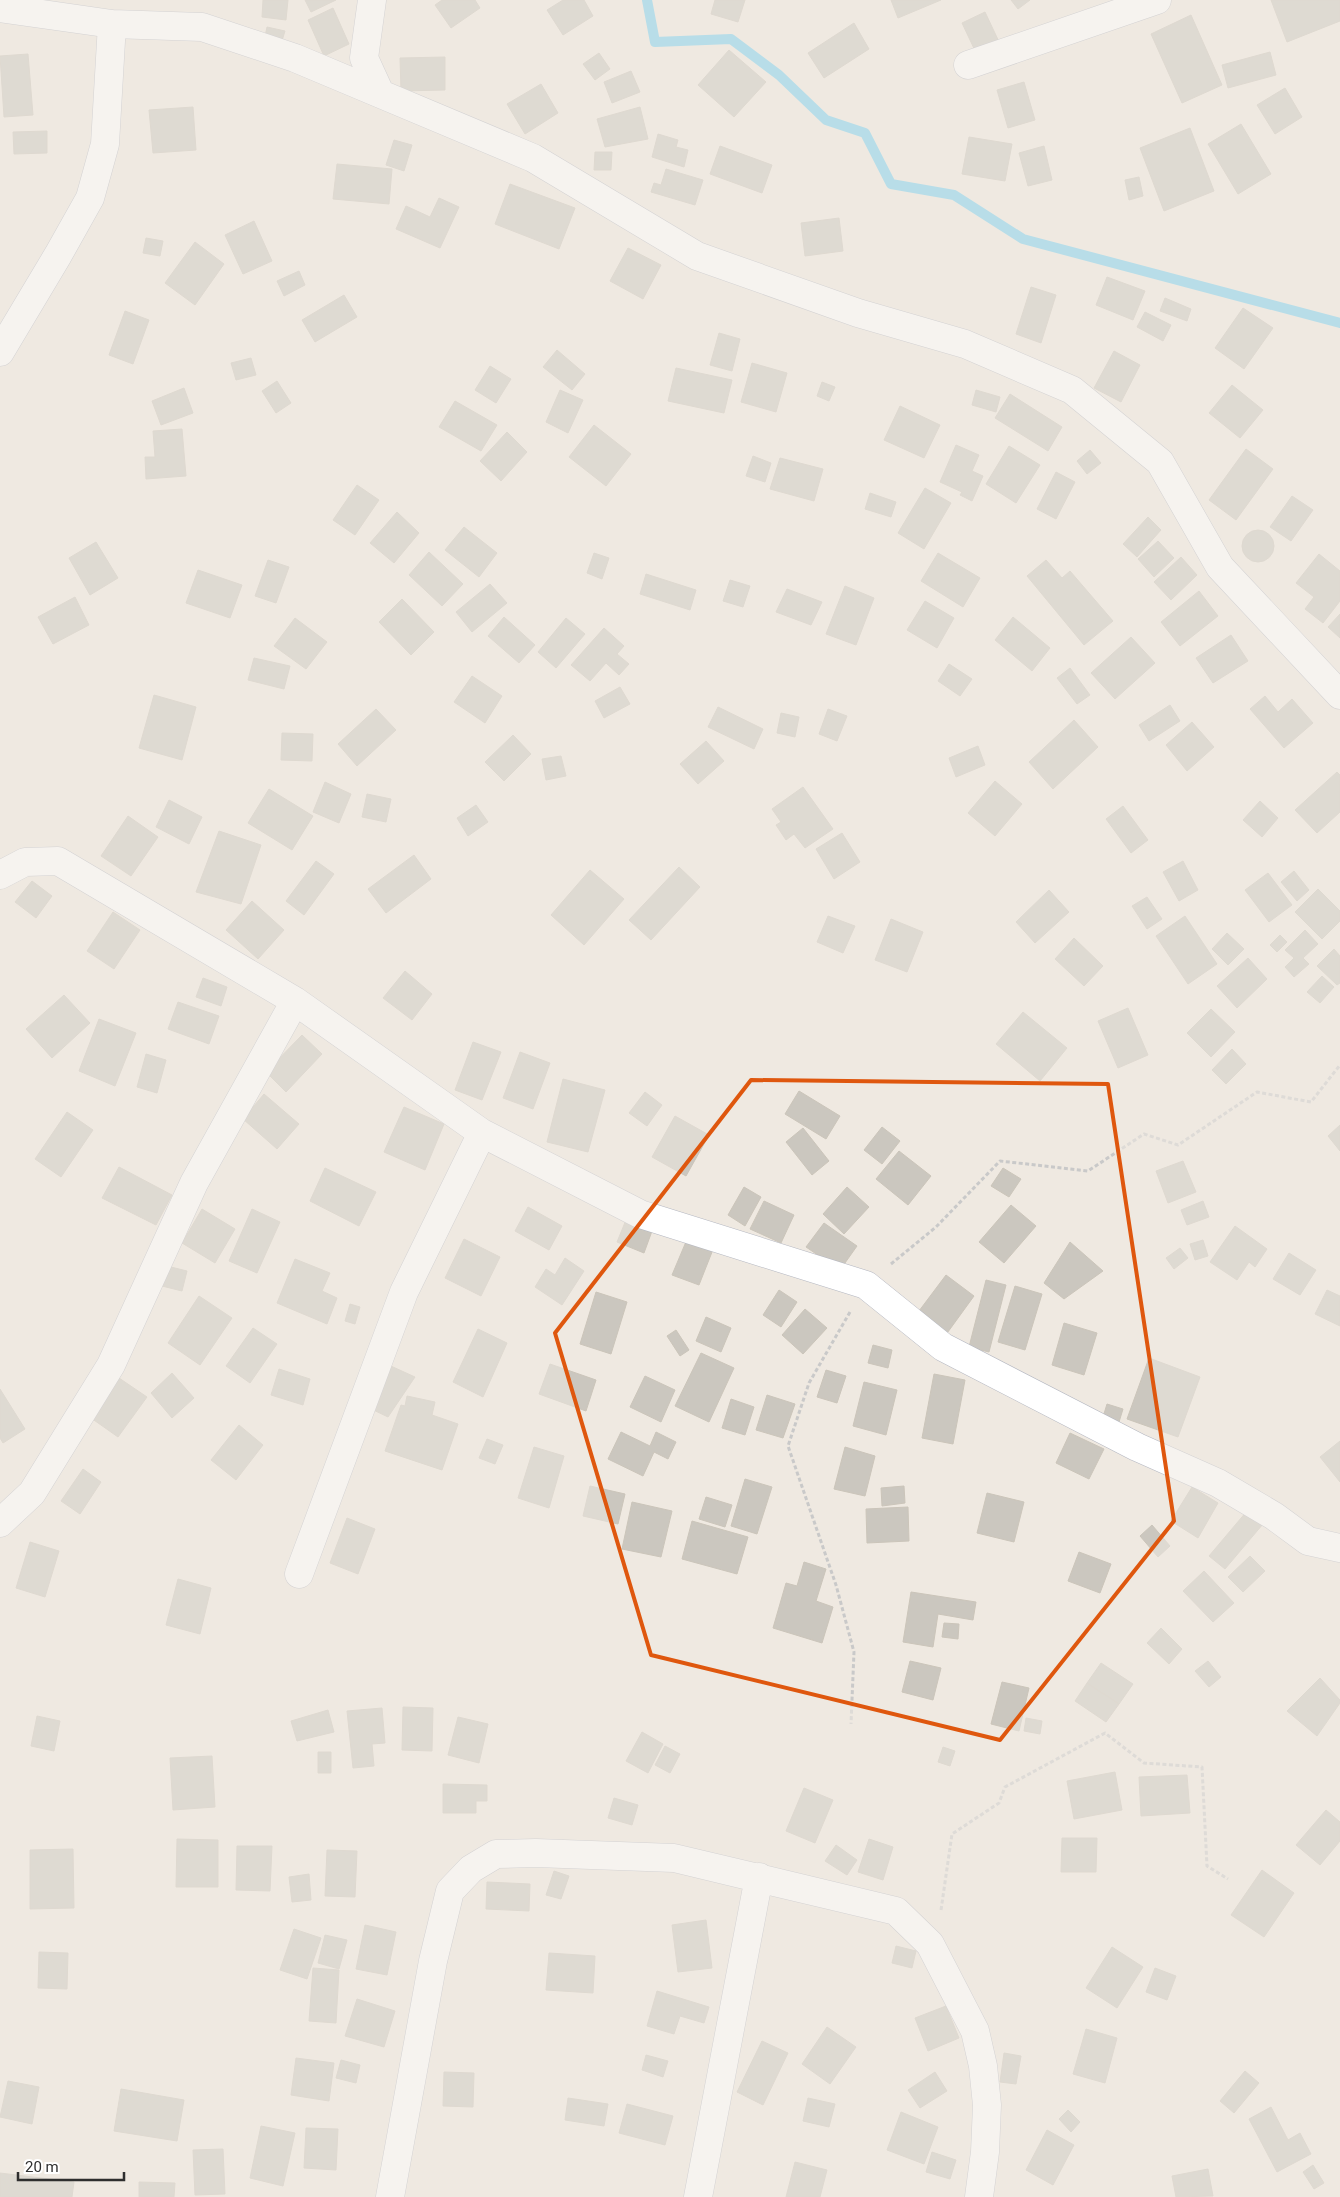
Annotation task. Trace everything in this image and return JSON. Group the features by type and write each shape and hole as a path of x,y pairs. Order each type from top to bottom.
{"street":[{"path":"372,0 364,58 380,93"},
{"path":"968,65 1157,0"},
{"path":"0,8 112,24 202,27 295,58 533,158 697,256 858,313 965,344 1072,390 1160,462 1220,567 1340,695"},
{"path":"0,352 90,198 104,144 112,24"},
{"path":"0,876 25,862 58,861 296,1001 482,1133 640,1214 866,1285 943,1347 1137,1446 1218,1483 1274,1516 1308,1541 1340,1548"},
{"path":"0,1523 32,1493 111,1365 194,1183 296,1001"},
{"path":"299,1574 404,1292 482,1133"},
{"path":"390,2197 433,1961 450,1891 471,1869 496,1854 536,1853 674,1858 896,1911 930,1944 975,2031 983,2066 987,2105 985,2152 979,2197"},
{"path":"698,2197 759,1877"}],"path":[{"path":"851,1724 854,1652 836,1585 788,1446 810,1383 866,1285 936,1227 1000,1161 1088,1171 1144,1134 1178,1145 1257,1092 1311,1102 1340,1065"},
{"path":"930,1944 941,1909 952,1834 998,1803 1006,1787 1105,1733 1144,1763 1202,1767 1207,1866 1228,1879"}],"highlighted area":[{"path":"751,1080 1108,1084 1174,1521 1000,1740 651,1655 555,1333"}],"building":[{"path":"263,0 288,0 286,20 262,17"},
{"path":"305,0 336,0 311,12"},
{"path":"442,0 475,0 480,8 451,28 435,5"},
{"path":"563,0 584,0 593,16 563,35 547,10"},
{"path":"715,0 745,0 738,22 711,14"},
{"path":"891,0 941,0 898,18"},
{"path":"1011,0 1030,0 1018,9"},
{"path":"1271,0 1340,0 1340,21 1287,42"},
{"path":"333,8 349,44 324,56 308,20"},
{"path":"985,12 1001,46 978,57 962,23"},
{"path":"1191,15 1222,85 1182,103 1151,34"},
{"path":"854,23 869,49 824,78 808,53"},
{"path":"267,27 285,31 281,44 264,41"},
{"path":"729,50 766,82 734,117 698,85"},
{"path":"1270,52 1276,75 1228,88 1222,65"},
{"path":"599,53 610,69 595,80 583,64"},
{"path":"28,54 33,115 4,117 0,56"},
{"path":"445,57 445,90 401,91 400,58"},
{"path":"631,71 640,92 612,103 604,82"},
{"path":"1024,82 1035,120 1008,128 997,90"},
{"path":"541,84 558,113 525,134 507,104"},
{"path":"1285,88 1302,117 1275,134 1257,105"},
{"path":"193,107 196,150 153,153 149,110"},
{"path":"640,107 648,139 605,147 597,119"},
{"path":"1241,124 1271,174 1238,194 1208,144"},
{"path":"1190,128 1214,191 1164,211 1140,148"},
{"path":"47,131 47,153 14,154 13,132"},
{"path":"658,134 678,140 676,147 688,150 684,167 652,157"},
{"path":"969,137 1012,144 1005,181 962,174"},
{"path":"394,140 412,145 404,171 386,165"},
{"path":"720,146 772,165 762,193 710,174"},
{"path":"1044,146 1052,180 1028,186 1019,153"},
{"path":"595,152 612,152 611,170 594,170"},
{"path":"337,164 392,169 389,204 333,199"},
{"path":"666,169 703,180 695,205 651,192 654,183 661,185"},
{"path":"1139,177 1143,196 1129,200 1125,180"},
{"path":"510,184 575,208 559,249 495,224"},
{"path":"439,198 459,207 440,248 396,229 406,206 430,217"},
{"path":"839,218 843,251 805,256 801,223"},
{"path":"254,221 272,261 243,274 225,235"},
{"path":"146,238 163,241 160,256 143,253"},
{"path":"195,242 224,264 195,305 165,283"},
{"path":"628,248 661,265 643,299 610,281"},
{"path":"299,271 305,285 284,296 277,281"},
{"path":"1107,277 1145,291 1133,320 1096,305"},
{"path":"1031,287 1056,295 1041,343 1016,334"},
{"path":"344,295 357,317 315,342 302,320"},
{"path":"1165,298 1191,309 1187,321 1160,311"},
{"path":"1243,308 1273,328 1244,369 1215,348"},
{"path":"125,311 149,320 133,364 109,355"},
{"path":"1145,312 1171,325 1163,341 1137,327"},
{"path":"719,333 740,339 732,371 710,365"},
{"path":"557,350 585,374 572,390 543,367"},
{"path":"1114,351 1140,365 1121,402 1094,388"},
{"path":"251,358 256,375 236,380 231,363"},
{"path":"752,363 787,373 776,412 741,402"},
{"path":"490,366 511,379 496,403 475,390"},
{"path":"676,368 732,380 724,413 668,401"},
{"path":"277,381 291,403 276,413 262,391"},
{"path":"822,382 835,387 829,401 817,396"},
{"path":"1232,385 1263,410 1240,438 1209,413"},
{"path":"184,388 193,413 161,425 152,401"},
{"path":"560,390 583,400 568,433 546,422"},
{"path":"976,390 1000,397 996,412 972,405"},
{"path":"1010,394 1062,427 1048,451 995,418"},
{"path":"455,401 497,425 481,451 439,427"},
{"path":"900,406 940,425 924,458 884,440"},
{"path":"594,425 631,454 606,486 569,457"},
{"path":"182,429 186,476 146,479 145,457 155,457 153,431"},
{"path":"507,432 527,452 501,481 480,461"},
{"path":"956,445 979,455 972,471 983,476 972,501 960,495 962,492 940,482"},
{"path":"1009,446 1040,465 1016,503 986,484"},
{"path":"1246,449 1273,469 1236,520 1209,500"},
{"path":"1090,450 1101,463 1087,474 1077,461"},
{"path":"753,456 771,463 765,482 746,476"},
{"path":"780,458 823,469 814,501 770,489"},
{"path":"1056,472 1075,482 1056,519 1037,509"},
{"path":"357,485 379,500 355,535 333,520"},
{"path":"925,488 951,503 924,549 898,533"},
{"path":"870,493 896,502 891,517 865,509"},
{"path":"1292,496 1313,510 1291,541 1270,527"},
{"path":"397,512 419,533 394,563 370,543"},
{"path":"1148,517 1161,530 1137,557 1123,544"},
{"path":"464,527 497,553 479,577 445,550"},
{"path":"1258,530 1269,535 1274,546 1269,557 1258,562 1247,557 1242,546 1247,535"},
{"path":"1158,541 1174,558 1154,577 1138,559"},
{"path":"96,542 118,578 90,595 69,558"},
{"path":"429,552 463,584 442,606 409,575"},
{"path":"594,553 609,558 602,579 587,573"},
{"path":"938,553 980,578 963,607 921,581"},
{"path":"1319,554 1340,571 1340,601 1323,623 1305,609 1314,597 1296,583"},
{"path":"1181,557 1197,575 1171,600 1154,582"},
{"path":"268,560 289,567 276,603 255,596"},
{"path":"1046,560 1062,578 1070,571 1113,621 1084,645 1027,576"},
{"path":"198,570 242,585 230,618 186,603"},
{"path":"646,574 696,590 690,610 640,594"},
{"path":"730,580 750,586 743,607 723,601"},
{"path":"490,584 507,603 472,632 456,612"},
{"path":"845,586 874,598 856,645 826,634"},
{"path":"787,589 822,602 811,625 776,612"},
{"path":"1199,591 1218,616 1180,646 1161,622"},
{"path":"75,597 89,625 53,644 38,617"},
{"path":"402,599 434,632 411,655 379,622"},
{"path":"925,601 954,618 937,648 907,630"},
{"path":"1340,614 1340,638 1328,627"},
{"path":"504,617 535,645 519,663 488,636"},
{"path":"1013,617 1050,648 1032,671 995,640"},
{"path":"295,618 327,642 306,669 274,646"},
{"path":"566,618 585,634 556,668 538,652"},
{"path":"604,628 624,646 617,654 629,664 619,675 606,663 590,681 571,665"},
{"path":"1231,635 1248,661 1213,683 1196,658"},
{"path":"1131,637 1155,663 1115,699 1091,673"},
{"path":"254,658 290,666 284,689 248,680"},
{"path":"949,664 972,679 960,696 938,681"},
{"path":"1070,668 1090,695 1077,704 1057,678"},
{"path":"472,676 502,696 485,723 454,702"},
{"path":"620,687 630,704 604,718 595,701"},
{"path":"154,695 196,707 182,760 139,748"},
{"path":"1265,696 1278,712 1292,699 1313,723 1284,748 1250,709"},
{"path":"1170,705 1180,721 1149,741 1139,725"},
{"path":"718,707 763,729 754,749 708,727"},
{"path":"376,709 396,730 357,766 338,744"},
{"path":"828,709 847,716 837,741 819,734"},
{"path":"781,713 799,717 795,737 777,733"},
{"path":"1074,720 1098,747 1053,789 1029,762"},
{"path":"1192,722 1214,747 1187,771 1166,745"},
{"path":"282,733 313,734 312,761 281,760"},
{"path":"513,735 531,754 504,781 485,762"},
{"path":"706,741 724,761 698,784 680,764"},
{"path":"978,746 985,765 956,777 949,758"},
{"path":"561,756 566,776 546,780 542,759"},
{"path":"1337,772 1340,775 1340,812 1317,833 1295,810"},
{"path":"995,781 1022,804 995,836 968,813"},
{"path":"325,782 351,794 339,823 313,812"},
{"path":"803,787 833,829 805,848 794,834 786,840 776,825 781,822 772,809"},
{"path":"269,789 313,816 292,850 248,823"},
{"path":"367,794 391,799 386,822 362,817"},
{"path":"169,800 202,817 189,844 156,827"},
{"path":"1260,801 1278,818 1262,837 1243,820"},
{"path":"476,805 488,822 468,836 457,818"},
{"path":"1123,806 1148,840 1131,853 1106,819"},
{"path":"128,816 158,837 131,876 101,856"},
{"path":"219,831 261,845 241,904 196,892"},
{"path":"842,833 860,862 834,879 816,849"},
{"path":"414,855 431,879 386,913 368,889"},
{"path":"316,861 334,874 304,915 286,901"},
{"path":"1183,861 1198,890 1179,901 1163,872"},
{"path":"679,867 700,887 651,940 629,920"},
{"path":"590,870 624,899 584,945 551,915"},
{"path":"1294,871 1309,890 1297,901 1281,882"},
{"path":"1268,873 1292,905 1269,922 1245,890"},
{"path":"32,881 52,896 36,918 15,902"},
{"path":"1318,889 1340,911 1340,921 1322,939 1295,912"},
{"path":"1049,890 1069,912 1035,943 1016,922"},
{"path":"1147,897 1162,919 1147,929 1132,906"},
{"path":"252,901 284,930 258,959 226,930"},
{"path":"113,912 140,930 114,969 87,951"},
{"path":"828,916 855,926 843,953 817,942"},
{"path":"1185,916 1217,964 1188,984 1156,936"},
{"path":"891,919 923,932 907,972 875,960"},
{"path":"1305,930 1318,944 1303,958 1309,964 1294,977 1285,967 1294,958 1285,950"},
{"path":"1227,933 1244,949 1228,965 1212,949"},
{"path":"1280,935 1287,942 1277,952 1270,945"},
{"path":"1074,938 1103,966 1084,986 1055,959"},
{"path":"1334,949 1340,956 1340,983 1337,985 1317,966"},
{"path":"1248,958 1267,979 1237,1008 1217,986"},
{"path":"405,971 432,994 412,1020 383,998"},
{"path":"1322,976 1334,987 1320,1003 1307,992"},
{"path":"203,978 227,987 221,1006 196,997"},
{"path":"64,995 90,1023 52,1058 26,1029"},
{"path":"178,1002 219,1016 209,1044 168,1029"},
{"path":"1128,1008 1148,1055 1118,1068 1098,1021"},
{"path":"1211,1009 1235,1032 1211,1057 1187,1033"},
{"path":"1023,1012 1067,1048 1040,1081 996,1044"},
{"path":"99,1019 136,1033 115,1086 79,1071"},
{"path":"302,1035 322,1054 286,1092 266,1072"},
{"path":"473,1042 501,1052 482,1100 455,1090"},
{"path":"1232,1049 1246,1064 1226,1084 1212,1070"},
{"path":"520,1052 550,1063 533,1109 503,1098"},
{"path":"146,1054 166,1060 157,1093 137,1087"},
{"path":"563,1079 605,1090 588,1152 547,1142"},
{"path":"799,1091 840,1116 826,1139 785,1114"},
{"path":"645,1092 662,1105 647,1126 629,1113"},
{"path":"264,1094 299,1124 277,1149 243,1119"},
{"path":"404,1107 444,1124 425,1170 384,1152"},
{"path":"67,1112 93,1130 61,1177 35,1159"},
{"path":"675,1116 709,1135 686,1176 652,1157"},
{"path":"1340,1125 1340,1151 1328,1136"},
{"path":"882,1127 900,1141 882,1164 864,1150"},
{"path":"803,1128 829,1161 812,1175 786,1142"},
{"path":"899,1151 931,1176 908,1205 876,1179"},
{"path":"1183,1161 1196,1192 1168,1203 1156,1171"},
{"path":"119,1167 172,1195 156,1225 102,1198"},
{"path":"325,1168 376,1192 359,1226 310,1201"},
{"path":"1003,1168 1021,1179 1009,1197 991,1186"},
{"path":"744,1187 761,1197 745,1226 728,1215"},
{"path":"847,1187 869,1207 844,1234 823,1214"},
{"path":"764,1201 794,1215 781,1243 750,1229"},
{"path":"1203,1201 1209,1217 1187,1225 1181,1210"},
{"path":"1011,1205 1036,1226 1004,1263 979,1242"},
{"path":"528,1207 562,1226 549,1250 515,1231"},
{"path":"202,1209 235,1229 215,1263 182,1243"},
{"path":"252,1209 280,1222 257,1273 229,1261"},
{"path":"626,1220 652,1231 644,1253 617,1242"},
{"path":"824,1223 857,1246 840,1270 806,1247"},
{"path":"1235,1226 1267,1249 1255,1267 1249,1262 1237,1280 1210,1262"},
{"path":"688,1237 714,1247 699,1285 672,1275"},
{"path":"464,1239 500,1257 481,1296 445,1278"},
{"path":"1203,1240 1208,1256 1195,1260 1190,1244"},
{"path":"1070,1242 1103,1271 1064,1299 1044,1283"},
{"path":"1180,1248 1188,1258 1174,1269 1166,1258"},
{"path":"1289,1253 1316,1270 1300,1295 1273,1279"},
{"path":"565,1258 584,1271 562,1305 535,1287 546,1269 555,1275"},
{"path":"295,1259 330,1273 322,1291 337,1298 327,1324 277,1303"},
{"path":"167,1266 187,1271 182,1291 162,1286"},
{"path":"946,1275 974,1296 945,1336 916,1315"},
{"path":"986,1280 1006,1285 989,1352 969,1347"},
{"path":"1015,1286 1042,1294 1025,1350 998,1342"},
{"path":"779,1290 797,1302 781,1327 763,1315"},
{"path":"1327,1290 1340,1296 1340,1326 1315,1314"},
{"path":"596,1292 627,1302 611,1354 580,1344"},
{"path":"199,1296 232,1318 200,1365 168,1343"},
{"path":"350,1304 360,1307 355,1324 345,1321"},
{"path":"805,1309 827,1328 803,1354 782,1335"},
{"path":"706,1317 731,1328 721,1352 696,1341"},
{"path":"1064,1323 1097,1333 1084,1375 1052,1365"},
{"path":"253,1328 277,1344 250,1383 226,1366"},
{"path":"478,1329 507,1343 483,1397 453,1382"},
{"path":"676,1330 689,1350 680,1356 667,1336"},
{"path":"873,1345 892,1350 888,1368 868,1363"},
{"path":"701,1353 734,1368 709,1422 675,1406"},
{"path":"1149,1358 1200,1377 1178,1437 1127,1419"},
{"path":"382,1362 415,1377 388,1417 363,1405"},
{"path":"550,1364 596,1380 586,1411 539,1394"},
{"path":"279,1369 310,1379 303,1405 271,1395"},
{"path":"826,1370 846,1376 837,1403 817,1397"},
{"path":"172,1373 194,1398 172,1418 151,1393"},
{"path":"934,1374 965,1380 953,1444 922,1438"},
{"path":"645,1376 675,1390 661,1422 630,1407"},
{"path":"119,1378 147,1397 118,1437 91,1418"},
{"path":"864,1382 897,1390 886,1435 853,1426"},
{"path":"0,1389 25,1429 3,1443 0,1438"},
{"path":"767,1395 795,1404 783,1438 756,1430"},
{"path":"407,1396 435,1402 432,1415 458,1424 442,1470 385,1451 401,1405 405,1406"},
{"path":"731,1399 754,1407 745,1435 722,1428"},
{"path":"1107,1404 1123,1409 1119,1422 1103,1417"},
{"path":"239,1425 263,1445 236,1480 211,1460"},
{"path":"621,1432 650,1446 656,1432 676,1442 668,1459 654,1452 643,1476 608,1459"},
{"path":"1070,1433 1104,1449 1089,1479 1056,1463"},
{"path":"487,1439 503,1445 495,1464 479,1458"},
{"path":"1340,1441 1340,1482 1320,1457"},
{"path":"534,1447 564,1456 549,1508 518,1498"},
{"path":"845,1447 875,1456 865,1496 834,1489"},
{"path":"83,1469 101,1482 80,1514 61,1501"},
{"path":"745,1479 772,1487 757,1534 731,1526"},
{"path":"590,1486 625,1494 618,1524 583,1516"},
{"path":"904,1486 905,1503 882,1506 881,1488"},
{"path":"1192,1487 1218,1503 1198,1538 1171,1521"},
{"path":"987,1493 1024,1502 1014,1542 977,1533"},
{"path":"706,1497 732,1505 725,1527 699,1519"},
{"path":"632,1502 672,1511 661,1557 622,1549"},
{"path":"908,1507 909,1541 867,1543 866,1509"},
{"path":"1247,1511 1263,1524 1225,1569 1209,1556"},
{"path":"347,1518 375,1529 358,1574 330,1563"},
{"path":"692,1521 748,1537 737,1574 682,1559"},
{"path":"1152,1525 1170,1546 1158,1557 1140,1536"},
{"path":"30,1542 59,1551 45,1597 16,1588"},
{"path":"1079,1552 1111,1564 1100,1593 1068,1581"},
{"path":"1250,1556 1265,1571 1243,1592 1228,1577"},
{"path":"804,1562 826,1569 816,1601 833,1607 822,1643 773,1628 786,1583 797,1586"},
{"path":"1204,1571 1234,1603 1213,1622 1183,1591"},
{"path":"178,1579 211,1588 200,1634 166,1625"},
{"path":"911,1592 976,1602 973,1620 938,1614 933,1647 903,1642"},
{"path":"944,1623 959,1624 958,1639 942,1637"},
{"path":"1161,1628 1182,1649 1169,1664 1147,1643"},
{"path":"910,1661 941,1668 933,1700 902,1692"},
{"path":"1208,1661 1221,1677 1209,1687 1195,1671"},
{"path":"1101,1663 1133,1684 1119,1704 1087,1683"},
{"path":"1320,1678 1340,1700 1340,1703 1317,1736 1287,1711"},
{"path":"1002,1682 1029,1688 1019,1731 991,1724"},
{"path":"1087,1683 1119,1704 1106,1722 1075,1701"},
{"path":"403,1707 433,1708 432,1751 402,1750"},
{"path":"382,1708 385,1743 372,1744 374,1766 353,1768 347,1711"},
{"path":"328,1710 334,1732 297,1741 291,1721"},
{"path":"37,1716 60,1721 54,1751 31,1746"},
{"path":"458,1717 488,1724 479,1763 448,1755"},
{"path":"1026,1718 1042,1721 1040,1734 1024,1731"},
{"path":"642,1732 663,1744 648,1773 626,1761"},
{"path":"665,1746 680,1754 670,1773 655,1765"},
{"path":"943,1747 955,1751 950,1766 938,1762"},
{"path":"318,1752 331,1752 331,1773 318,1773"},
{"path":"212,1756 215,1807 173,1810 170,1758"},
{"path":"1115,1772 1122,1810 1074,1819 1067,1781"},
{"path":"1187,1775 1190,1813 1141,1816 1139,1777"},
{"path":"443,1784 487,1785 487,1801 476,1801 476,1813 443,1813"},
{"path":"804,1788 833,1800 815,1843 786,1831"},
{"path":"614,1798 638,1805 632,1825 608,1818"},
{"path":"1326,1810 1340,1822 1340,1841 1320,1865 1296,1845"},
{"path":"1062,1838 1097,1838 1096,1872 1061,1872"},
{"path":"177,1839 218,1840 218,1887 176,1887"},
{"path":"869,1839 893,1847 883,1880 858,1872"},
{"path":"836,1845 857,1860 847,1875 825,1861"},
{"path":"237,1846 272,1846 270,1891 236,1890"},
{"path":"73,1849 74,1908 30,1909 30,1850"},
{"path":"327,1850 357,1851 355,1897 325,1896"},
{"path":"1262,1870 1294,1893 1264,1937 1231,1915"},
{"path":"554,1871 569,1876 561,1899 546,1895"},
{"path":"309,1874 311,1900 292,1902 289,1877"},
{"path":"487,1882 530,1884 529,1911 486,1909"},
{"path":"706,1920 712,1968 678,1972 672,1925"},
{"path":"365,1925 396,1932 387,1975 356,1969"},
{"path":"294,1929 321,1938 307,1979 280,1970"},
{"path":"325,1935 347,1940 339,1969 318,1963"},
{"path":"896,1946 916,1951 912,1968 892,1963"},
{"path":"1112,1947 1143,1967 1117,2008 1086,1988"},
{"path":"39,1952 68,1953 67,1989 38,1988"},
{"path":"549,1953 595,1956 593,1993 546,1990"},
{"path":"313,1968 339,1970 336,2023 309,2021"},
{"path":"1155,1968 1176,1976 1167,2000 1146,1992"},
{"path":"657,1991 709,2007 704,2023 680,2016 674,2034 647,2026"},
{"path":"357,1999 395,2011 384,2047 345,2036"},
{"path":"946,2006 959,2038 928,2051 915,2018"},
{"path":"827,2027 856,2047 830,2084 802,2064"},
{"path":"1086,2029 1117,2038 1105,2083 1073,2074"},
{"path":"762,2041 788,2053 763,2105 737,2092"},
{"path":"1004,2053 1021,2056 1016,2084 1000,2082"},
{"path":"646,2055 668,2061 663,2077 642,2070"},
{"path":"296,2058 334,2063 329,2101 291,2095"},
{"path":"341,2060 360,2065 356,2083 336,2078"},
{"path":"1245,2071 1259,2083 1234,2113 1220,2101"},
{"path":"444,2072 474,2073 473,2107 443,2106"},
{"path":"935,2072 947,2091 920,2108 908,2090"},
{"path":"8,2081 39,2087 32,2124 0,2117"},
{"path":"121,2089 184,2100 177,2141 114,2131"},
{"path":"568,2098 608,2104 604,2126 565,2120"},
{"path":"808,2098 835,2104 829,2127 803,2121"},
{"path":"627,2104 673,2116 665,2145 619,2133"},
{"path":"1271,2107 1288,2140 1300,2133 1311,2154 1277,2172 1249,2119"},
{"path":"1068,2110 1080,2122 1071,2132 1059,2119"},
{"path":"901,2112 938,2127 924,2164 887,2150"},
{"path":"261,2126 295,2133 283,2186 250,2178"},
{"path":"306,2128 338,2129 336,2170 304,2168"},
{"path":"1047,2130 1074,2145 1053,2185 1026,2170"},
{"path":"223,2149 225,2194 195,2195 193,2150"},
{"path":"932,2152 956,2160 950,2179 926,2172"},
{"path":"795,2162 827,2170 820,2197 786,2197"},
{"path":"1313,2165 1324,2183 1314,2189 1303,2172"},
{"path":"1208,2169 1213,2196 1176,2197 1172,2176"},
{"path":"0,2173 74,2182 72,2197 0,2197"},
{"path":"139,2182 175,2183 174,2197 139,2197"}],"waterway":[{"path":"647,0 655,42 731,39 779,75 826,120 865,133 891,184 954,195 1023,239 1340,323"}]}
